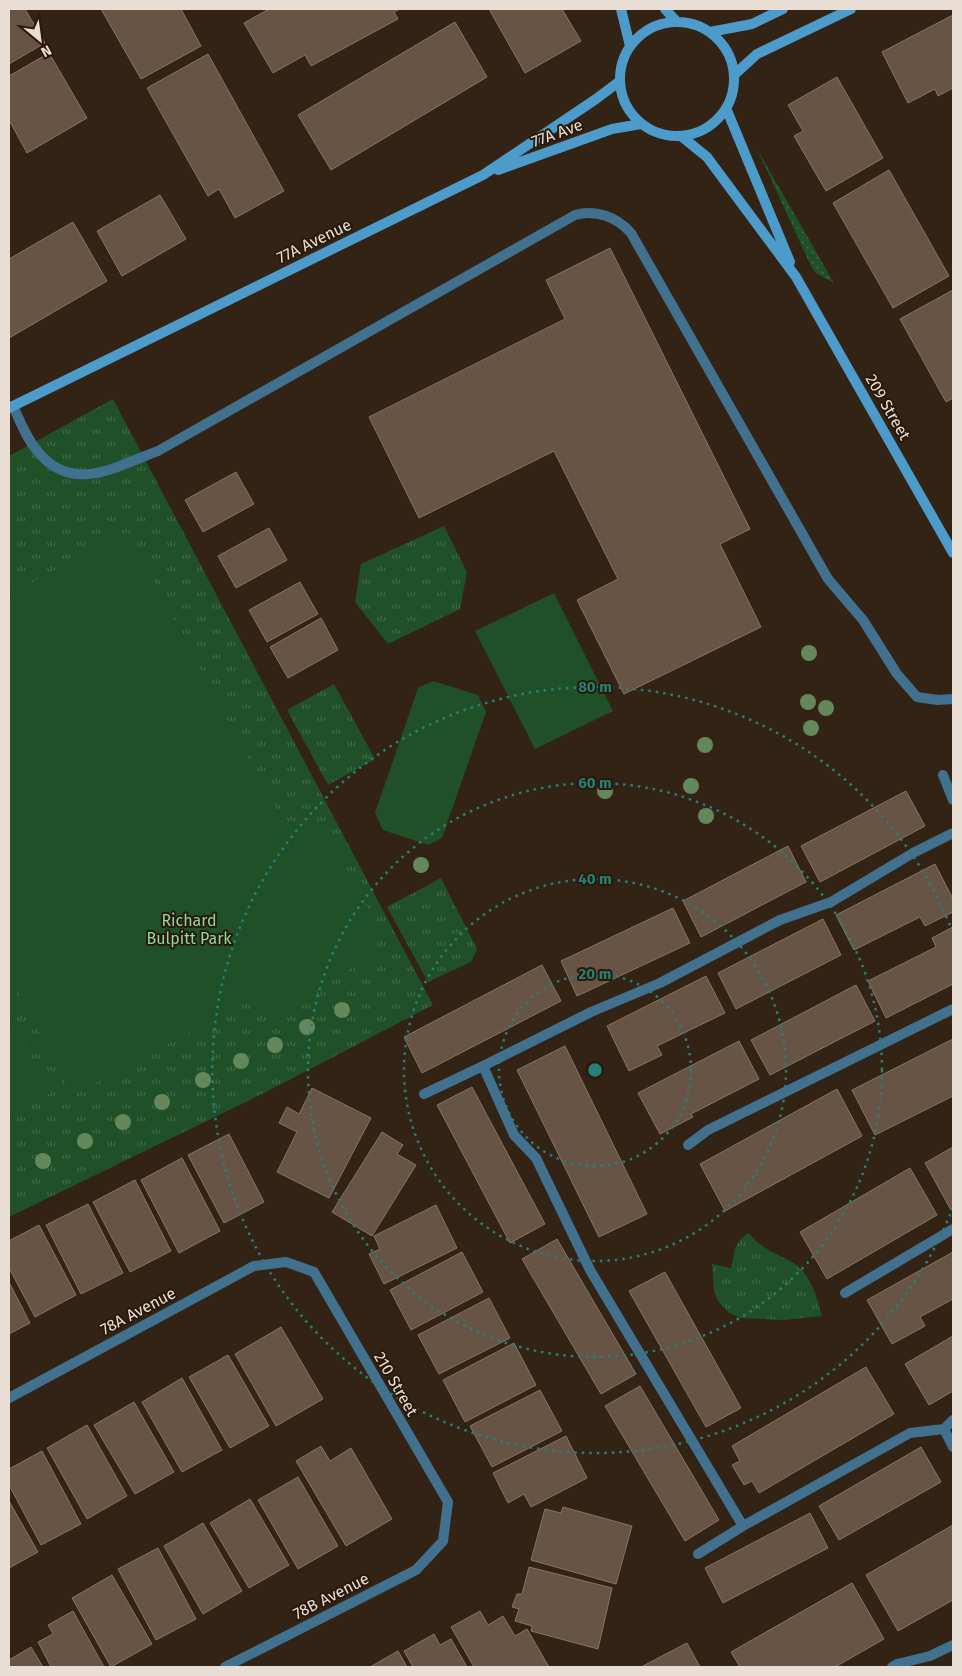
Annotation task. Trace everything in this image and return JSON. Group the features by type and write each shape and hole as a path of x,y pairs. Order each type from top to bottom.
{"street":[{"path":"621,9 630,46"},
{"path":"665,9 677,22"},
{"path":"710,32 752,24 783,9"},
{"path":"734,75 757,54 852,9"},
{"path":"677,22 694,24 710,32 722,44 731,59 734,75 732,92 726,108 715,122 699,132 681,136 660,133 641,124 630,112 623,98 620,81 622,63 630,46 643,33 659,25 677,22"},
{"name":"77A Avenue","path":"11,407 483,175 620,81"},
{"name":"209 Street","path":"726,108 796,277"},
{"name":"77A Ave","path":"483,175 612,129 641,124"},
{"name":"209 Street","path":"681,136 707,157 796,277 953,553"},
{"path":"11,407 38,452 50,464 71,474 83,476 100,472 158,451 575,215 585,212 607,216 624,224 631,233 828,579 864,620 897,674 917,697 938,700 953,699"},
{"path":"943,775 953,800"},
{"path":"424,1094 591,1012 660,983 780,920 831,902 913,853 953,833"},
{"path":"688,1145 708,1130 953,1009"},
{"path":"483,1066 514,1134 536,1158 590,1270 744,1526"},
{"path":"846,1293 953,1229"},
{"name":"78A Avenue","path":"9,1398 254,1266 286,1262"},
{"name":"210 Street","path":"286,1262 314,1272 448,1502 443,1541"},
{"path":"698,1554 744,1526 910,1433 944,1429 953,1420"},
{"path":"944,1429 953,1448"},
{"name":"78B Avenue","path":"226,1667 416,1570 443,1541"},
{"path":"892,1667 930,1656 953,1645"}],"green space":[{"path":"757,149 834,283 816,273 811,266"},
{"name":"Richard Bulpitt Park","path":"113,399 433,1005 264,1093 9,1217 9,456"},
{"path":"444,526 467,572 460,609 388,644 355,602 361,564"},
{"name":"Richard Bulpitt Park","path":"127,532 289,834 321,821 379,929 372,957 268,1014 255,997 73,1095 9,975 9,595"},
{"path":"554,593 613,711 535,749 475,631"},
{"path":"433,681 478,695 486,712 442,838 428,845 383,830 375,813 418,688"},
{"path":"334,684 375,759 328,785 287,710"},
{"path":"441,878 477,949 471,962 428,982 387,907"},
{"path":"9,1014 51,1093 9,1116"},
{"path":"749,1233 753,1239 764,1247 801,1269 813,1287 822,1316 784,1320 741,1318 729,1313 718,1301 714,1291 712,1264 731,1268 737,1244"}],"building":[{"path":"9,9 25,9 45,43 9,64"},
{"path":"101,9 181,9 201,46 141,79"},
{"path":"269,9 400,9 394,12 398,19 311,66 305,55 273,73 244,23"},
{"path":"489,9 562,9 581,41 525,73"},
{"path":"953,15 953,88 938,96 935,89 908,103 882,52"},
{"path":"455,22 487,77 331,170 298,115"},
{"path":"49,53 87,118 27,153 9,120 9,76"},
{"path":"208,54 284,191 235,218 219,189 208,196 147,88"},
{"path":"837,77 883,158 826,191 794,136 803,131 788,105"},
{"path":"889,170 949,276 893,308 833,203"},
{"path":"160,195 186,239 122,276 97,231"},
{"path":"73,222 107,281 9,338 9,259"},
{"path":"610,248 750,529 720,544 761,627 624,694 577,600 618,579 554,451 419,518 369,417 565,319 546,280"},
{"path":"953,290 953,398 946,402 900,319"},
{"path":"236,472 254,504 203,532 185,500"},
{"path":"269,528 287,560 236,588 218,556"},
{"path":"300,582 318,614 267,642 249,610"},
{"path":"321,618 338,650 288,678 270,647"},
{"path":"906,791 925,826 820,882 801,846"},
{"path":"788,846 806,882 701,937 683,901"},
{"path":"935,864 953,899 953,912 925,926 920,917 854,950 836,915"},
{"path":"673,908 690,943 577,996 561,961"},
{"path":"823,919 841,955 736,1009 718,973"},
{"path":"953,927 953,984 886,1018 868,981 936,947 932,938"},
{"path":"542,965 561,1001 422,1073 404,1037"},
{"path":"706,976 725,1013 657,1046 662,1055 629,1071 607,1026"},
{"path":"856,985 875,1021 770,1075 751,1040"},
{"path":"953,1039 953,1096 875,1135 852,1090"},
{"path":"739,1041 759,1079 691,1114 693,1117 660,1134 638,1093"},
{"path":"565,1046 647,1214 599,1237 517,1070"},
{"path":"472,1087 545,1224 510,1243 437,1105"},
{"path":"312,1088 371,1118 329,1198 277,1172 297,1132 279,1123 287,1107 299,1114"},
{"path":"837,1089 862,1136 725,1211 700,1164"},
{"path":"382,1132 403,1145 397,1154 416,1165 372,1236 332,1212"},
{"path":"229,1134 264,1202 224,1223 188,1155"},
{"path":"953,1147 953,1209 951,1210 925,1163"},
{"path":"182,1158 220,1231 179,1253 141,1180"},
{"path":"910,1168 937,1215 827,1279 800,1232"},
{"path":"135,1180 171,1251 130,1272 93,1202"},
{"path":"88,1204 123,1273 81,1294 46,1225"},
{"path":"436,1205 457,1248 384,1284 369,1254 380,1249 374,1236"},
{"path":"39,1225 76,1295 35,1317 9,1268 9,1241"},
{"path":"557,1239 636,1374 601,1394 522,1259"},
{"path":"462,1252 483,1292 411,1330 390,1290"},
{"path":"953,1252 953,1299 920,1317 925,1326 892,1344 867,1300"},
{"path":"665,1272 741,1408 706,1427 629,1291"},
{"path":"9,1282 30,1323 9,1334"},
{"path":"489,1298 510,1338 439,1374 418,1335"},
{"path":"281,1327 323,1399 276,1426 235,1354"},
{"path":"953,1336 953,1391 929,1405 905,1364"},
{"path":"514,1343 536,1385 465,1422 443,1380"},
{"path":"228,1355 269,1426 230,1448 189,1377"},
{"path":"866,1367 894,1414 759,1493 752,1481 744,1485 732,1465 740,1461 732,1446"},
{"path":"182,1378 222,1450 182,1472 142,1402"},
{"path":"640,1386 719,1520 685,1541 605,1406"},
{"path":"540,1390 562,1431 492,1467 470,1426"},
{"path":"134,1402 174,1472 135,1494 94,1425"},
{"path":"87,1425 127,1496 87,1519 47,1448"},
{"path":"566,1436 587,1478 531,1507 524,1494 508,1503 493,1473"},
{"path":"321,1446 330,1461 351,1448 392,1519 346,1546 296,1461"},
{"path":"921,1447 941,1482 839,1540 819,1506"},
{"path":"42,1451 81,1524 41,1545 9,1485 9,1469"},
{"path":"298,1477 338,1546 298,1569 258,1500"},
{"path":"250,1499 289,1565 249,1588 210,1523"},
{"path":"9,1501 38,1552 9,1568"},
{"path":"563,1507 632,1526 616,1584 531,1560 545,1509 561,1513"},
{"path":"810,1513 828,1548 723,1603 705,1568"},
{"path":"203,1523 242,1591 203,1614 164,1546"},
{"path":"953,1525 953,1600 898,1631 866,1575"},
{"path":"158,1548 196,1619 156,1640 118,1569"},
{"path":"529,1567 612,1588 598,1649 531,1631 532,1626 515,1621 519,1609 512,1607 517,1594 522,1594"},
{"path":"112,1575 152,1644 111,1667 72,1598"},
{"path":"852,1583 884,1639 835,1667 740,1667 731,1652"},
{"path":"73,1611 104,1667 51,1667 38,1642 53,1634 48,1625"},
{"path":"480,1611 488,1625 503,1616 515,1636 527,1629 549,1667 474,1667 451,1627"},
{"path":"434,1634 440,1645 451,1639 467,1667 413,1667 404,1651"},
{"path":"687,1643 700,1667 641,1667"},
{"path":"31,1647 43,1667 9,1667 9,1660"},
{"path":"398,1651 407,1667 370,1667"}]}
